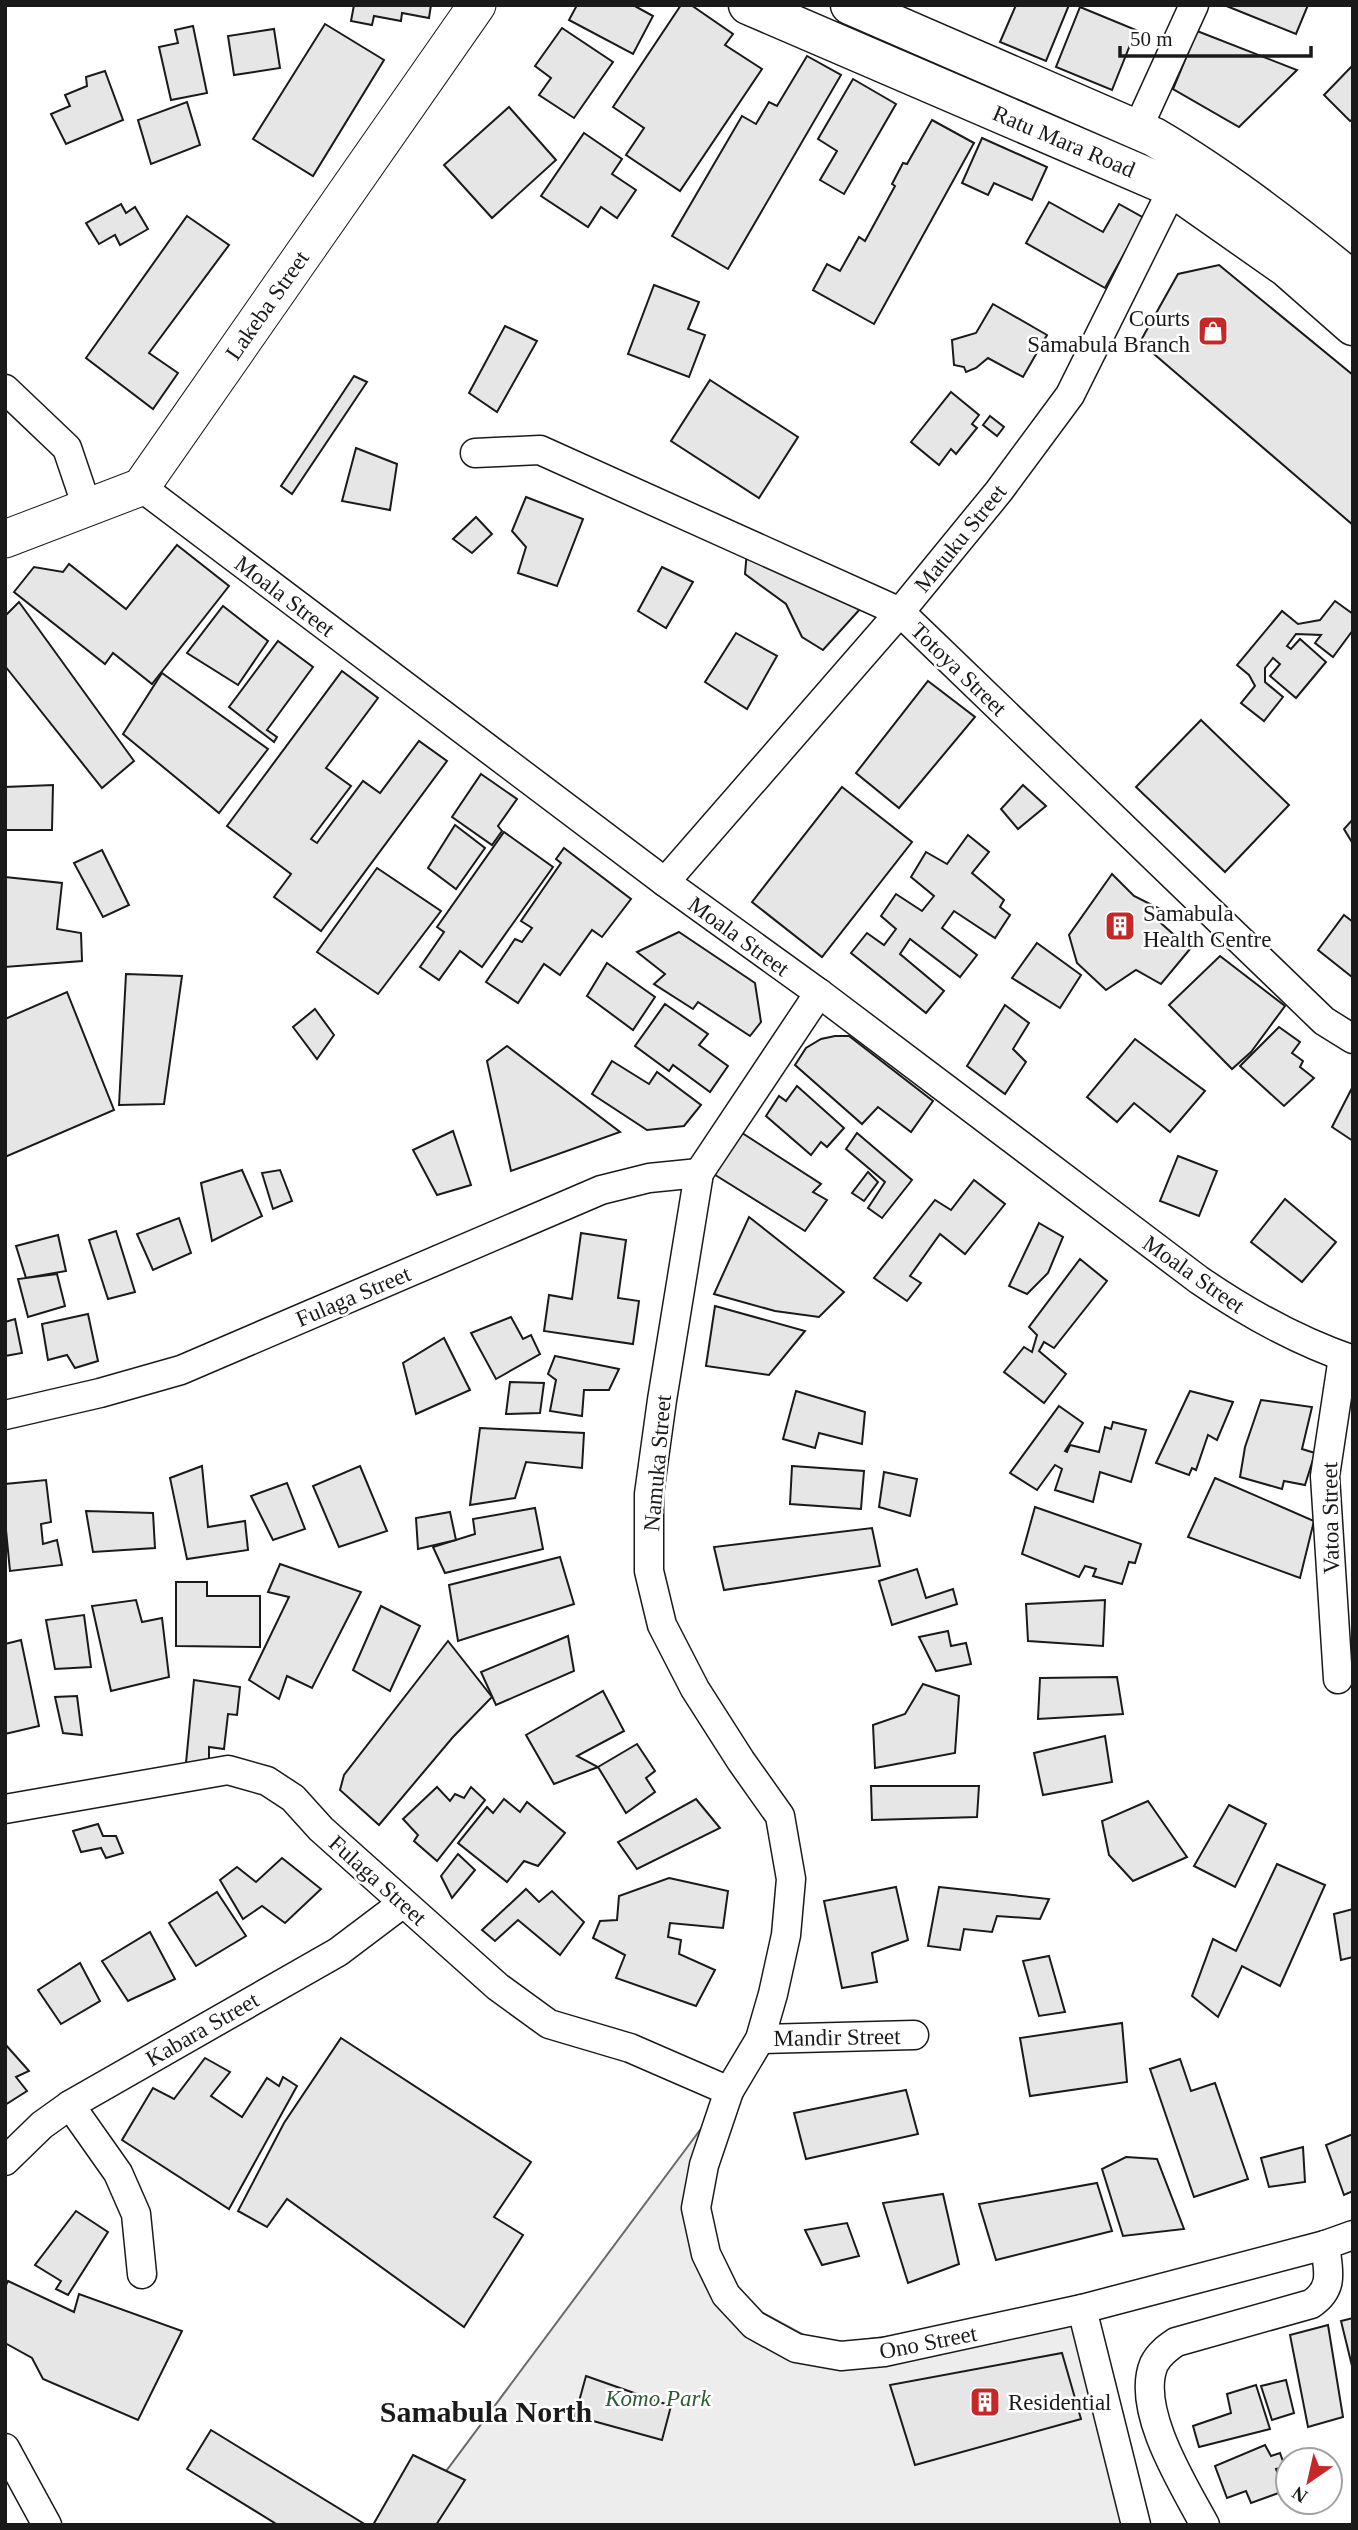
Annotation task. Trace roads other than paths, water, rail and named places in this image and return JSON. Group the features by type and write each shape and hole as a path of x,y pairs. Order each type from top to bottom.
{"highway":[{"name":"Ratu Mara Road","path":"748,5 1173,188 1287,268 1353,326"},
{"name":"Ratu Mara Road","path":"850,5 1137,130 1188,157 1353,281"}],"main road":[{"name":"Lakeba Street","path":"141,486 477,5"},
{"path":"5,539 141,486"}],"street":[{"path":"1137,130 1194,5"},
{"name":"Matuku Street","path":"664,882 900,612 999,491 1070,395 1173,188"},
{"path":"5,389 67,448 87,508"},
{"name":"Totoya Street","path":"475,453 540,450 900,612 1324,1021 1353,1039"},
{"name":"Moala Street","path":"141,486 664,882 819,993 1199,1280 1245,1311 1348,1358"},
{"name":"Namuka Street","path":"729,2091 760,2039 786,1935 791,1879 780,1816 695,1689 662,1625 649,1571 649,1494 699,1173 819,993"},
{"name":"Fulaga Street","path":"5,1415 100,1393 181,1370 601,1190 649,1178 699,1173"},
{"name":"Vatoa Street","path":"1338,1679 1325,1476 1348,1358"},
{"name":"Fulaga Street","path":"5,1809 228,1770 267,1781 293,1798 321,1829 498,1987 549,2024 630,2048 729,2091"},
{"name":"Kabara Street","path":"5,2161 42,2125 70,2105 338,1952 403,1903"},
{"name":"Mandir Street","path":"760,2039 914,2035"},
{"name":"Ono Street","path":"729,2091 704,2165 696,2208 706,2254 726,2295 754,2325 796,2348 841,2356 884,2352 1082,2309 1325,2245 1353,2235"},
{"path":"70,2105 118,2173 136,2214 142,2274"},
{"path":"1205,2525 1162,2445 1149,2389 1154,2365 1163,2351 1177,2342 1311,2304 1324,2295 1329,2280 1325,2245"},
{"path":"1082,2309 1136,2525"},
{"path":"5,2448 47,2525"}],"place":[{"name":"Courts Samabula Branch","path":"1213,331"},
{"name":"Samabula Health Centre","path":"1120,926"},
{"name":"Residential","path":"985,2402"}],"district":[{"name":"Samabula North","path":"486,2412"}],"park label":[{"name":"Komo Park","path":"658,2398"}]}
